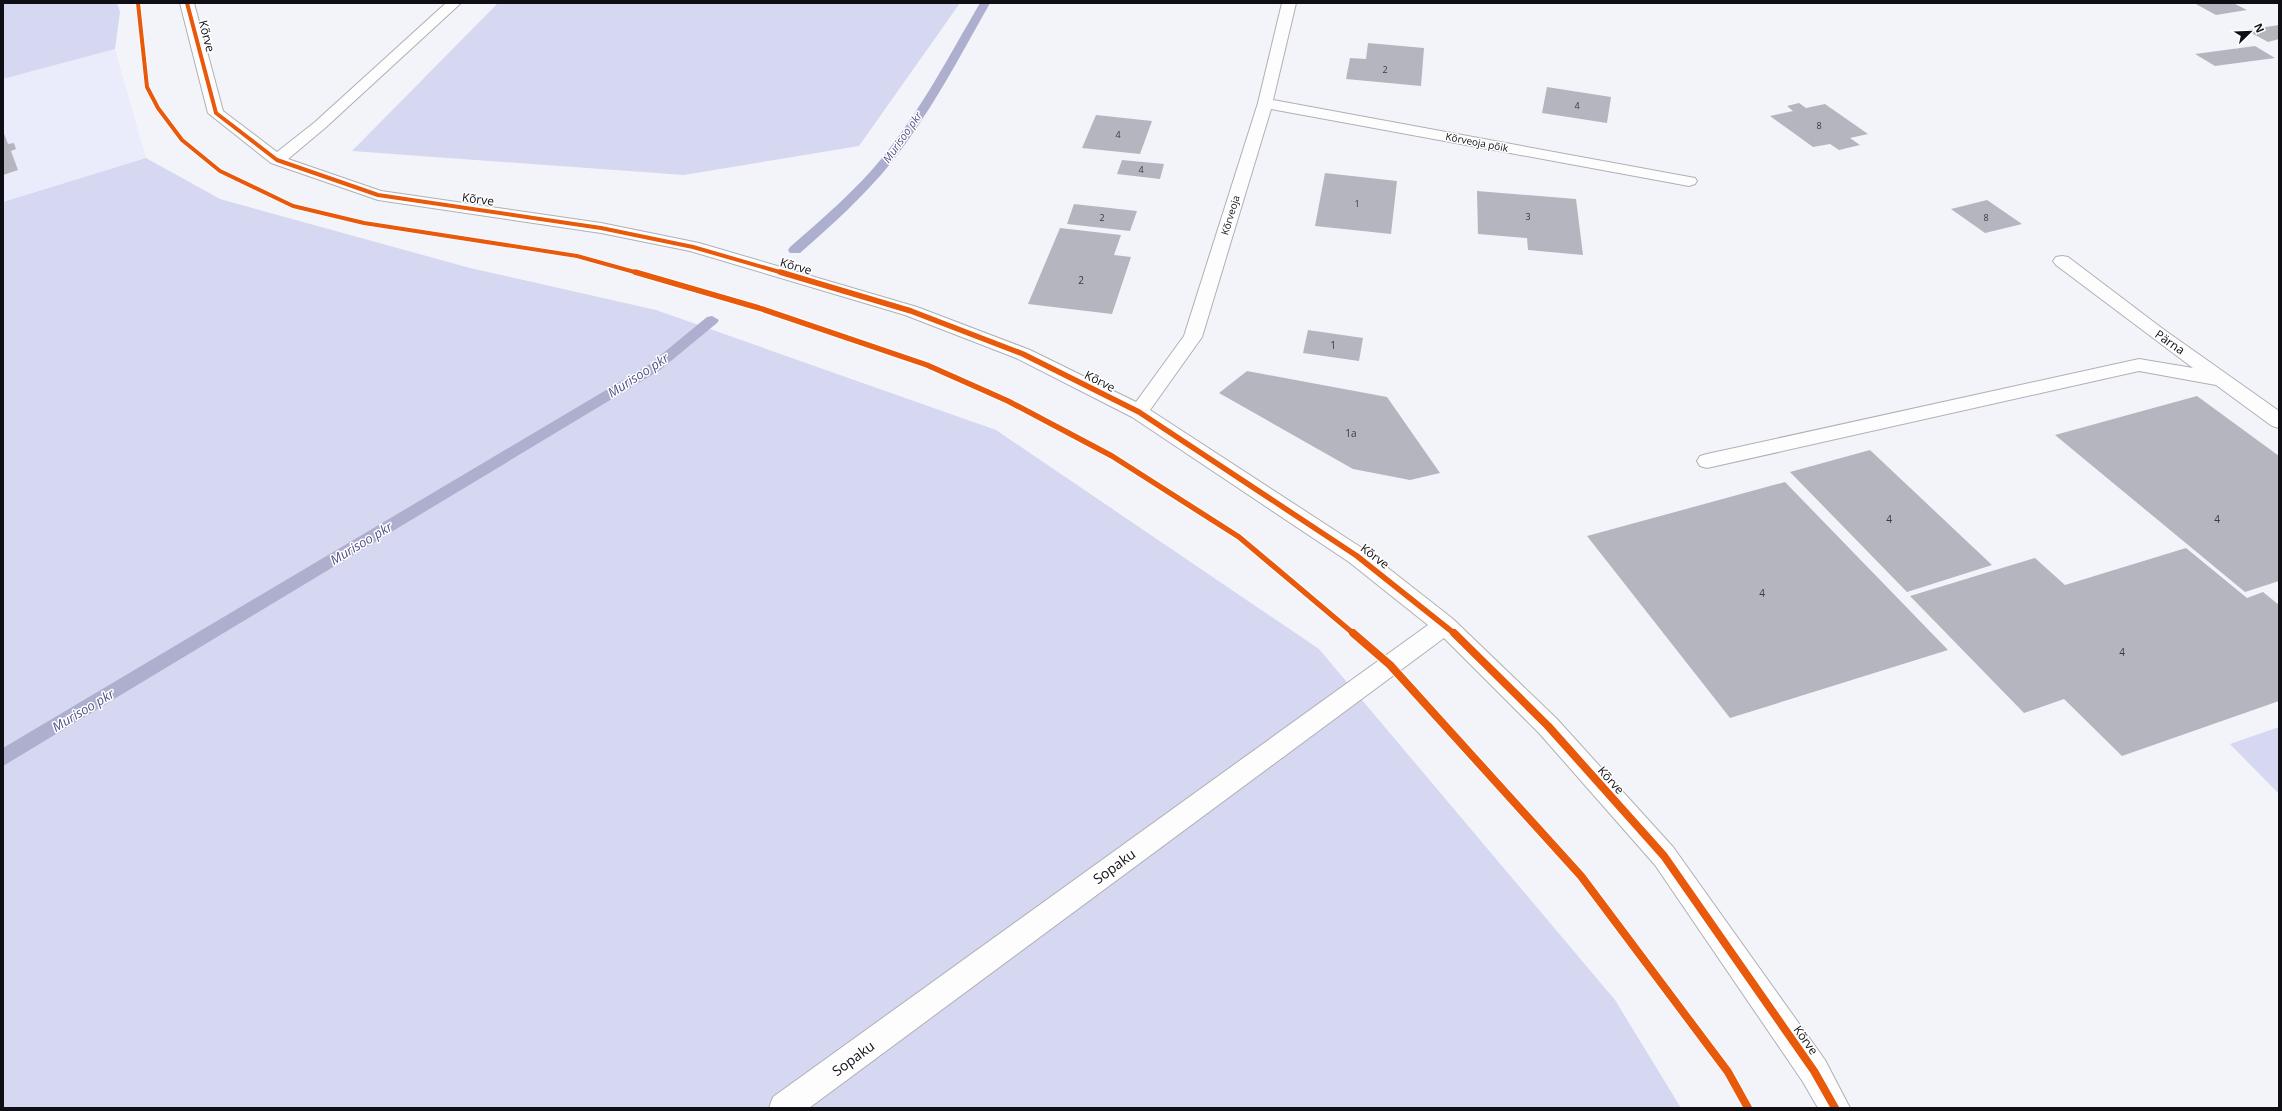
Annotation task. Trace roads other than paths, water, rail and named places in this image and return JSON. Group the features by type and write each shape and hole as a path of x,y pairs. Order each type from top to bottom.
{"street":[{"name":"Kõrve","path":"187,3 216,113 277,160 378,195 601,228 708,251 911,311 1023,354 1139,412 1357,556 1445,625 1548,726 1664,856 1814,1071 1835,1108"},
{"path":"277,160 320,124 454,3"},
{"name":"Kõrveoja","path":"1139,412 1193,337 1265,102 1289,3"},
{"name":"Kõrveoja põik","path":"1265,102 1689,181"},
{"name":"Pärna","path":"2062,261 2156,333 2224,380 2279,421"},
{"path":"1707,461 2139,365 2224,380"},
{"name":"Sopaku","path":"784,1108 1445,625"}],"waterway":[{"name":"Murisoo pkr","path":"795,250 854,196 876,173 900,143 914,124 985,3"},
{"name":"Murisoo pkr","path":"3,758 655,367 712,320"}]}
